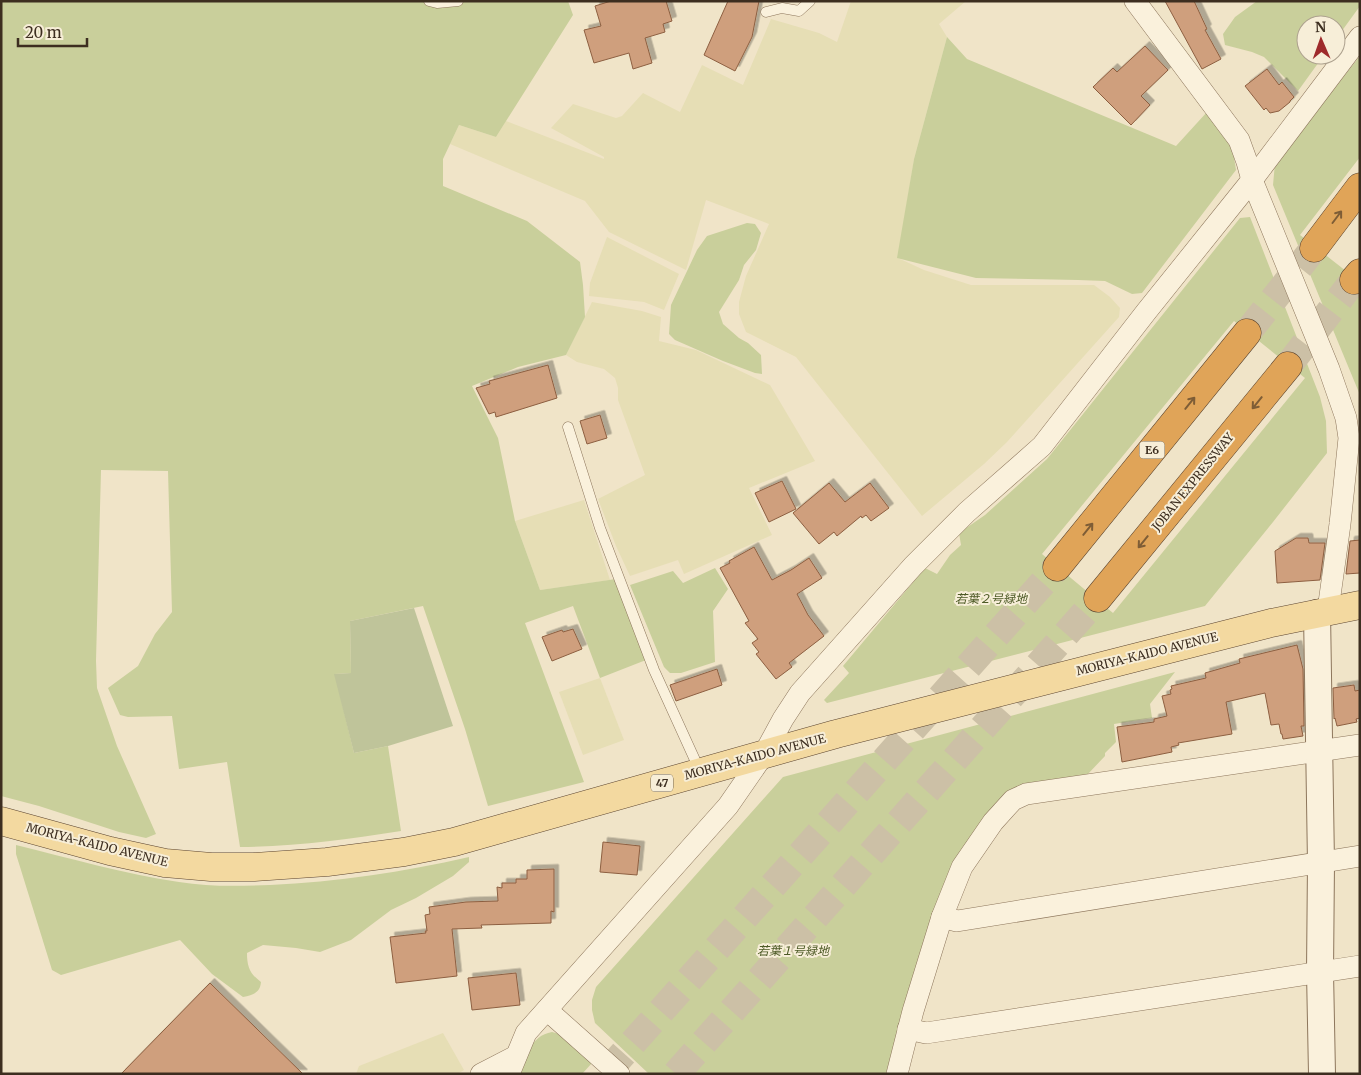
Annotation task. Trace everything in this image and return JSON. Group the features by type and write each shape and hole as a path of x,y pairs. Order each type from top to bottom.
{"highway":[{"path":"1314,248 1360,187"},
{"name":"E6","path":"1057,567 1247,333"},
{"name":"JOBAN EXPRESSWAY","path":"1098,598 1288,366"}],"main road":[{"name":"MORIYA-KAIDO AVENUE","path":"1,821 110,851 165,863 211,867 254,867 327,862 404,852 454,842 836,734 1271,623 1322,611 1360,605"}],"street":[{"path":"1135,1 1239,140 1252,180 1329,369 1353,416 1349,438 1350,521 1322,611 1319,751 1322,1074"},
{"path":"481,1074 513,1065 526,1033 728,806 764,754 782,719 800,693 912,566 967,512 1042,446 1252,180 1360,37"},
{"path":"897,1074 908,1029 942,916 962,867 993,822 1013,800 1026,794 1360,745"},
{"path":"942,916 957,921 1360,856"},
{"path":"908,1029 926,1033 1360,966"},
{"path":"547,1010 619,1074"}],"lane":[{"path":"429,1 437,3 458,1"},
{"path":"766,12 782,8 799,11 810,1"},
{"path":"568,427 600,528 654,670 701,772"}],"shaded area":[{"path":"851,1 966,1 939,24 947,37 914,159 898,258 924,270 971,285 1094,285 1110,297 1120,308 1119,317 1007,442 922,516 796,357 746,332 739,314 739,302 746,276 769,224 706,200 686,270 609,232 585,201 450,144 459,125 496,137 506,121 604,159 604,157 551,128 573,104 616,118 622,116 643,93 680,112 702,65 743,85 771,19 819,33 837,42"},
{"path":"607,237 679,274 664,310 644,302 589,296 590,283"},
{"path":"592,302 642,311 661,317 659,341 696,350 770,385 815,461 749,488 772,535 684,574 678,560 630,576 598,499 645,475 618,400 618,388 615,378 604,369 577,362 566,355"},
{"path":"584,500 610,580 540,590 515,521"},
{"path":"600,678 624,740 583,755 559,692"},
{"path":"443,1033 464,1070 457,1074 356,1074 359,1066"}],"green space":[{"path":"1,1 568,1 573,15 496,137 459,125 443,159 443,186 527,221 580,262 585,317 566,355 518,367 472,386 498,438 515,521 540,590 616,579 646,660 600,678 573,606 525,623 584,782 488,806 465,729 423,606 350,621 351,673 335,674 354,753 388,746 401,831 301,844 240,847 227,762 179,769 172,716 128,717 120,715 108,688 138,666 155,634 172,612 168,471 101,470 97,688 117,746 156,834 146,838 119,832 39,806 1,796"},
{"path":"1257,1 1360,1 1360,6 1346,25 1346,15 1296,15 1296,65 1317,65 1298,91 1264,57 1225,45 1223,34 1235,17"},
{"path":"947,37 967,59 1176,146 1207,112 1232,145 1236,170 1142,293 1132,294 1105,281 976,278 897,258 914,159"},
{"path":"1360,56 1360,157 1300,235 1360,282 1360,395 1273,185 1275,163"},
{"name":"若葉２号緑地","path":"1250,217 1320,397 1326,421 1327,453 1205,606 827,703 824,700 849,673 843,666 925,568 937,574 950,555 961,545 959,533 985,515 1047,459 1240,218","holes":["1234,321 1305,378 1113,613 1042,554"]},
{"path":"747,223 755,224 761,233 756,250 744,265 739,280 719,312 723,324 761,355 762,374 723,361 675,340 669,334 671,305 697,250 707,236"},
{"path":"715,568 728,589 713,611 715,662 681,673 670,673 664,667 630,585 673,571 683,583"},
{"path":"414,608 453,726 388,746 354,753 334,674 351,673 350,621"},
{"name":"若葉１号緑地","path":"1175,672 1150,704 1152,718 1114,724 1116,742 1087,775 1001,798 903,1012 886,1074 649,1074 595,1023 592,1000 596,987 783,777"},
{"path":"16,845 138,875 190,884 235,886 345,879 395,872 469,857 469,862 453,876 391,910 351,940 320,952 263,945 247,953 250,970 261,982 259,989 255,993 243,997 212,974 180,940 61,975 52,970 16,854"},
{"path":"552,1032 559,1034 592,1063 582,1074 519,1074 534,1042 545,1034"}],"building":[{"path":"611,1 666,1 672,21 663,24 665,32 645,38 652,63 633,69 629,53 594,63 584,30 601,26 595,6"},
{"path":"728,1 759,1 752,37 735,71 704,55"},
{"path":"1165,1 1194,1 1207,29 1205,30 1221,59 1202,69"},
{"path":"1145,46 1168,70 1141,96 1150,105 1131,125 1093,87 1113,68 1117,72"},
{"path":"1267,69 1279,85 1282,82 1294,97 1279,111 1270,113 1266,108 1264,110 1245,86"},
{"path":"548,365 557,398 496,417 495,412 489,414 476,388 490,384 489,381"},
{"path":"600,415 607,438 587,444 580,421"},
{"path":"782,481 796,509 769,522 755,493"},
{"path":"829,483 845,502 870,483 889,508 871,521 866,515 862,518 861,516 837,536 834,532 819,544 793,513"},
{"path":"1296,538 1308,538 1309,543 1325,543 1320,580 1277,583 1275,551"},
{"path":"1360,540 1360,573 1346,574 1350,541"},
{"path":"754,547 772,580 809,558 822,578 797,594 808,615 824,636 789,663 792,667 776,679 756,654 759,652 752,643 758,639 745,623 749,621 720,568"},
{"path":"573,629 582,649 552,661 542,637 562,630 563,632"},
{"path":"1297,645 1303,669 1304,726 1301,726 1303,736 1283,739 1279,724 1271,725 1265,693 1226,702 1232,734 1178,743 1179,745 1171,747 1172,752 1122,762 1117,727 1154,722 1154,719 1167,716 1162,696 1171,694 1171,686 1206,678 1205,673 1240,663 1239,659"},
{"path":"717,669 722,685 676,701 670,685"},
{"path":"1354,685 1355,691 1360,690 1360,718 1356,719 1357,722 1337,726 1334,719 1333,688"},
{"path":"603,842 640,846 637,875 600,872"},
{"path":"554,869 554,912 551,911 551,923 481,925 482,928 452,929 457,976 396,983 390,937 426,933 425,915 430,914 429,907 466,902 498,901 497,887 502,888 502,883 516,883 516,879 527,879 527,870"},
{"path":"516,973 520,1005 472,1010 468,978"},
{"path":"210,983 303,1074 121,1074"}],"tunnel":[{"path":"1247,333 1314,248"},
{"path":"1288,366 1354,280"},
{"path":"605,1074 1057,567"},
{"path":"676,1074 1098,598"}]}
